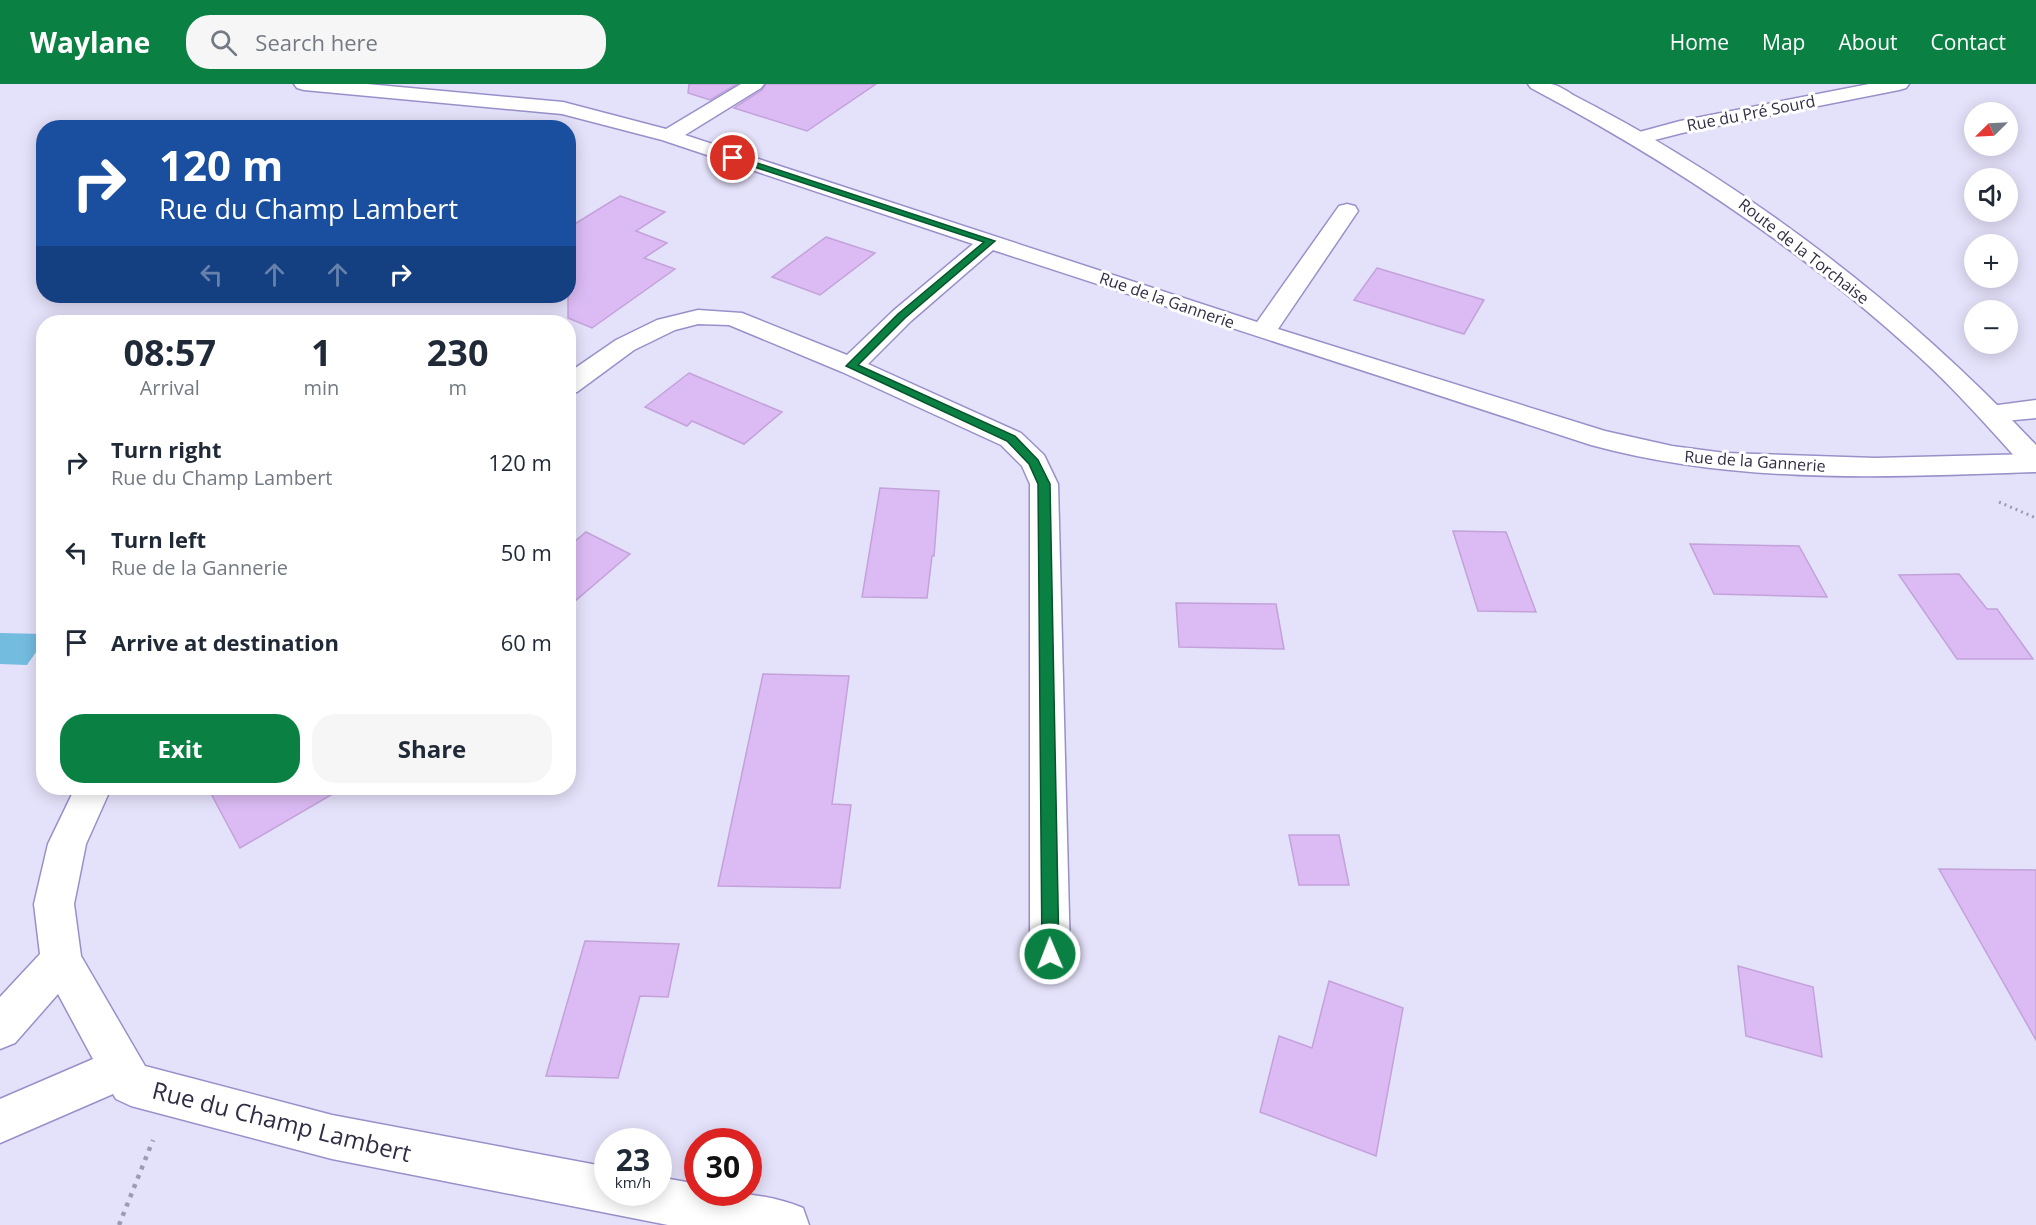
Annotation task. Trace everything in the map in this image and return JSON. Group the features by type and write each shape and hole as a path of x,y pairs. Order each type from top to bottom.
{"street":[{"name":"Rue de la Gannerie","path":"304,84 563,108 669,136 1263,332 1601,440 1672,455 1725,462 1875,468 2036,463"},
{"path":"669,136 754,84"},
{"name":"Route de la Torchaise","path":"1538,84 1700,173 1846,280 1915,339 1993,413 2036,463"},
{"name":"Rue du Pré Sourd","path":"1639,138 1680,127 1899,84"},
{"path":"1263,332 1347,211"},
{"path":"851,366 902,316 990,241"},
{"path":"576,380 625,345 666,325 698,317 733,318 851,366 1011,438 1034,462 1044,484 1050,954"},
{"path":"1993,413 2036,409"},
{"path":"0,1121 127,1076 61,960 54,904 67,844 90,795"},
{"path":"0,1028 61,960"},
{"name":"Rue du Champ Lambert","path":"127,1076 332,1137 594,1188"},
{"path":"672,1203 786,1225"}],"path":[{"path":"1997,501 2036,518"},
{"path":"119,1225 154,1139 127,1076"}],"water":[{"path":"0,633 36,634 36,652 27,665 0,664"}],"building":[{"path":"689,84 737,84 710,100 688,93"},
{"path":"766,84 876,84 807,131 734,108 762,90"},
{"path":"620,196 665,212 636,231 667,243 644,258 675,269 592,328 576,321 576,315 568,315 568,303 576,303 576,223"},
{"path":"826,237 875,253 820,295 772,277"},
{"path":"1377,268 1484,300 1464,334 1354,300"},
{"path":"689,373 782,412 744,444 692,421 687,426 645,407"},
{"path":"880,488 939,491 934,556 932,556 927,598 862,597"},
{"path":"1453,531 1506,532 1536,612 1478,611"},
{"path":"586,532 630,554 576,600 576,540"},
{"path":"1690,544 1799,546 1827,597 1714,594"},
{"path":"1959,574 1987,609 1997,609 2033,659 1957,659 1899,575"},
{"path":"1176,603 1276,604 1284,649 1179,647"},
{"path":"763,674 849,676 832,804 851,805 840,888 718,886"},
{"path":"212,795 331,795 240,848"},
{"path":"1289,835 1339,835 1349,885 1299,885"},
{"path":"1939,869 2036,870 2036,1040"},
{"path":"585,941 679,944 668,997 640,996 618,1078 546,1076"},
{"path":"1738,966 1813,987 1822,1057 1746,1036"},
{"path":"1329,981 1403,1008 1376,1156 1260,1112 1279,1036 1312,1048"}],"route":[{"path":"733,158 990,241 902,316 851,366 1011,438 1034,462 1044,484 1050,954"}]}
